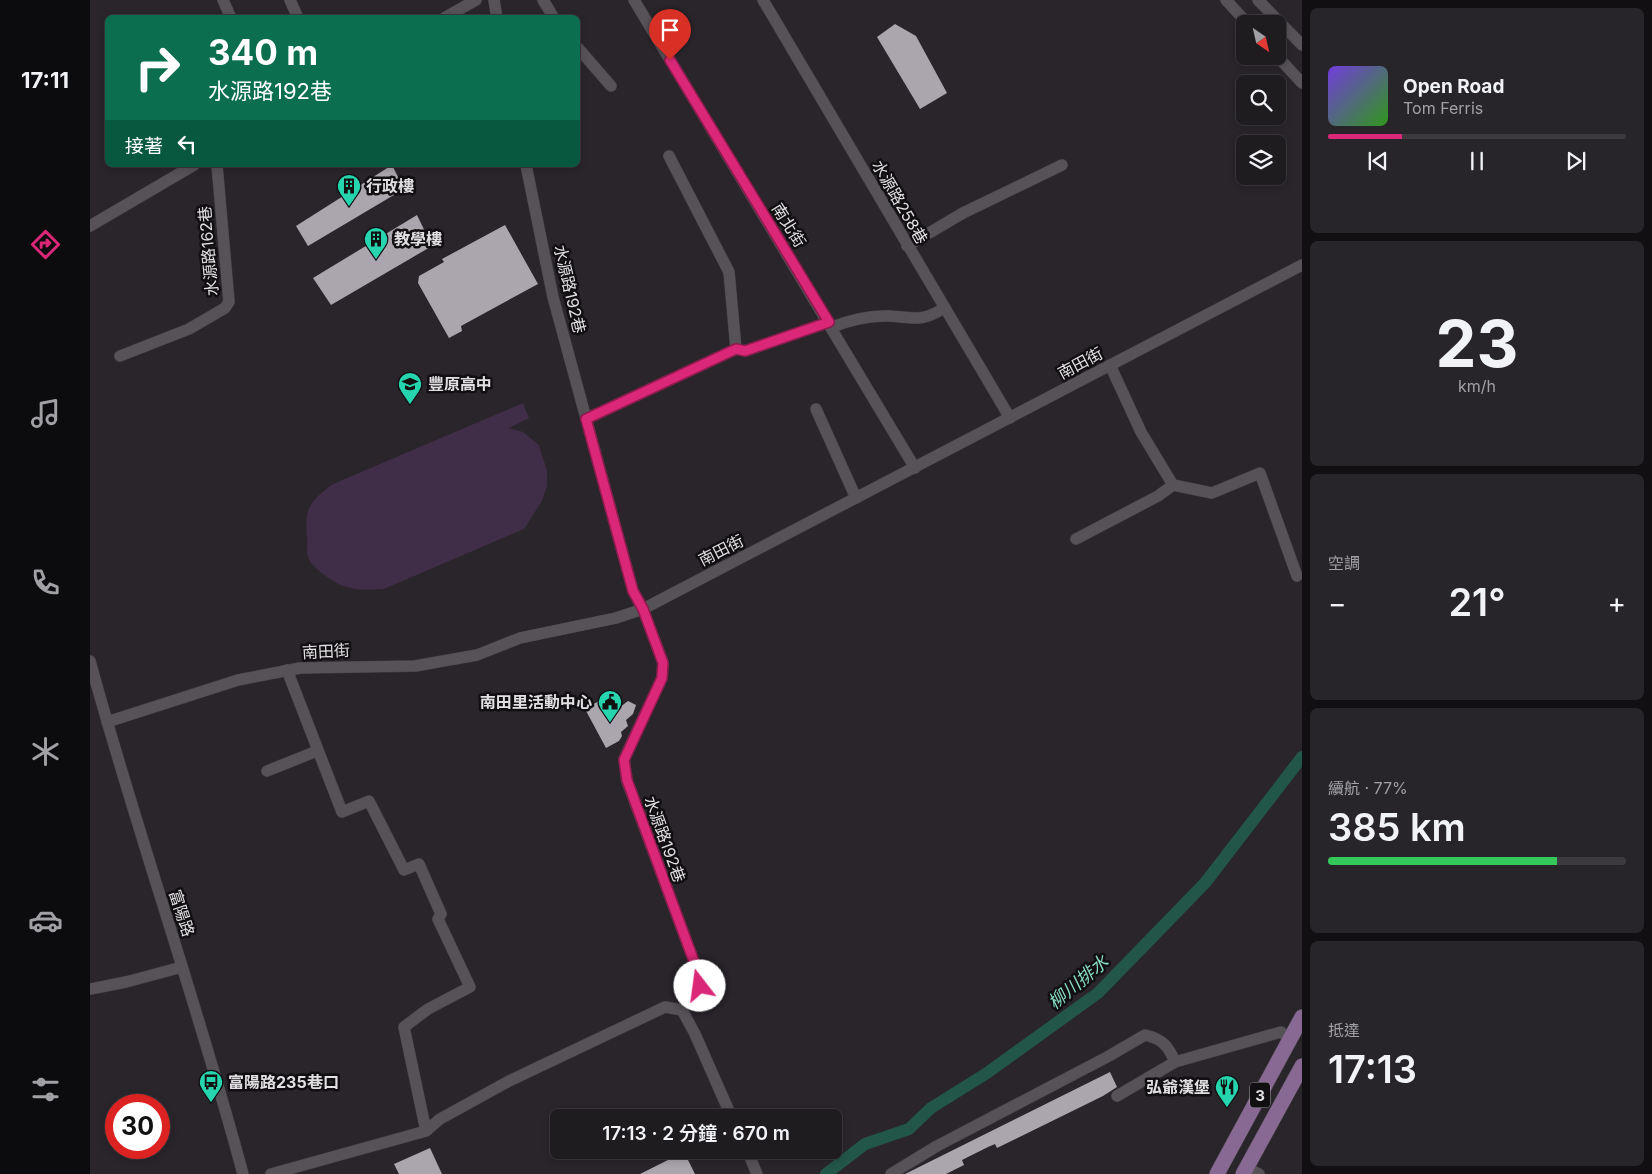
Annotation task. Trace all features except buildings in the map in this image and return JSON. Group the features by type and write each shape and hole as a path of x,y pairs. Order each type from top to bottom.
{"main road":[{"name":"3","path":"1218,1174 1302,1017"},
{"name":"3","path":"1249,1172 1302,1066"}],"street":[{"path":"223,0 230,15"},
{"path":"290,0 297,15"},
{"path":"449,15 476,0"},
{"path":"494,0 496,15"},
{"path":"544,0 552,15"},
{"name":"南北街","path":"634,0 831,325 915,468"},
{"name":"水源路258巷","path":"763,0 1010,418"},
{"path":"1226,0 1240,15"},
{"path":"1258,0 1302,45"},
{"path":"580,50 611,86"},
{"path":"1285,65 1302,83"},
{"path":"669,156 728,272 736,349"},
{"path":"907,246 963,213 1062,165"},
{"path":"90,226 191,167"},
{"name":"水源路162巷","path":"120,356 189,329 224,308 228,302 217,167"},
{"name":"水源路192巷","path":"526,167 553,297 633,591 643,609 663,663 662,678 624,760 627,780 640,820 699,975 700,986 689,996 682,1010"},
{"name":"南田街","path":"107,722 238,680 287,670 354,666 415,666 433,663 477,655 520,638 616,618 643,609 1302,265"},
{"path":"586,419 736,349 745,351 847,321 874,317 920,319 932,316 944,308"},
{"path":"1110,365 1141,432 1173,485 1212,493 1260,474 1297,576"},
{"path":"816,409 856,498"},
{"path":"1076,539 1158,496 1173,485"},
{"name":"富陽路","path":"90,662 223,1098 244,1174"},
{"path":"287,670 342,812 369,801 404,870 419,864 441,914 438,919 470,987 428,1009 404,1027 426,1131"},
{"path":"267,771 318,751"},
{"path":"90,989 126,982 182,967"},
{"path":"271,1174 426,1131 440,1119 509,1081 665,1007 682,1010 695,1034 728,1109"},
{"path":"1117,1096 1174,1062 1280,1032 1290,1039"},
{"path":"891,1174 937,1146 1109,1056 1145,1035 1159,1038 1170,1049 1174,1062"},
{"path":"751,1159 757,1174"}],"shaded area":[{"path":"523,403 529,418 509,428 523,432 539,445 547,471 547,486 542,501 524,529 384,589 366,590 344,586 323,574 310,562 307,552 306,527 308,512 310,506 319,495 333,484"}],"waterway":[{"name":"柳川排水","path":"826,1174 865,1144 909,1129 931,1108 987,1073 1098,993 1205,883 1302,757"}],"place":[{"name":"行政樓","path":"349,207"},
{"name":"教學樓","path":"376,260"},
{"name":"豐原高中","path":"410,405"},
{"name":"南田里活動中心","path":"610,723"},
{"name":"富陽路235巷口","path":"211,1103"},
{"name":"弘爺漢堡","path":"1227,1108"}],"route":[{"path":"670,60 829,322 745,351 736,349 586,419 633,591 643,609 663,663 662,678 624,760 627,780 640,820 699,975 700,986"}]}
